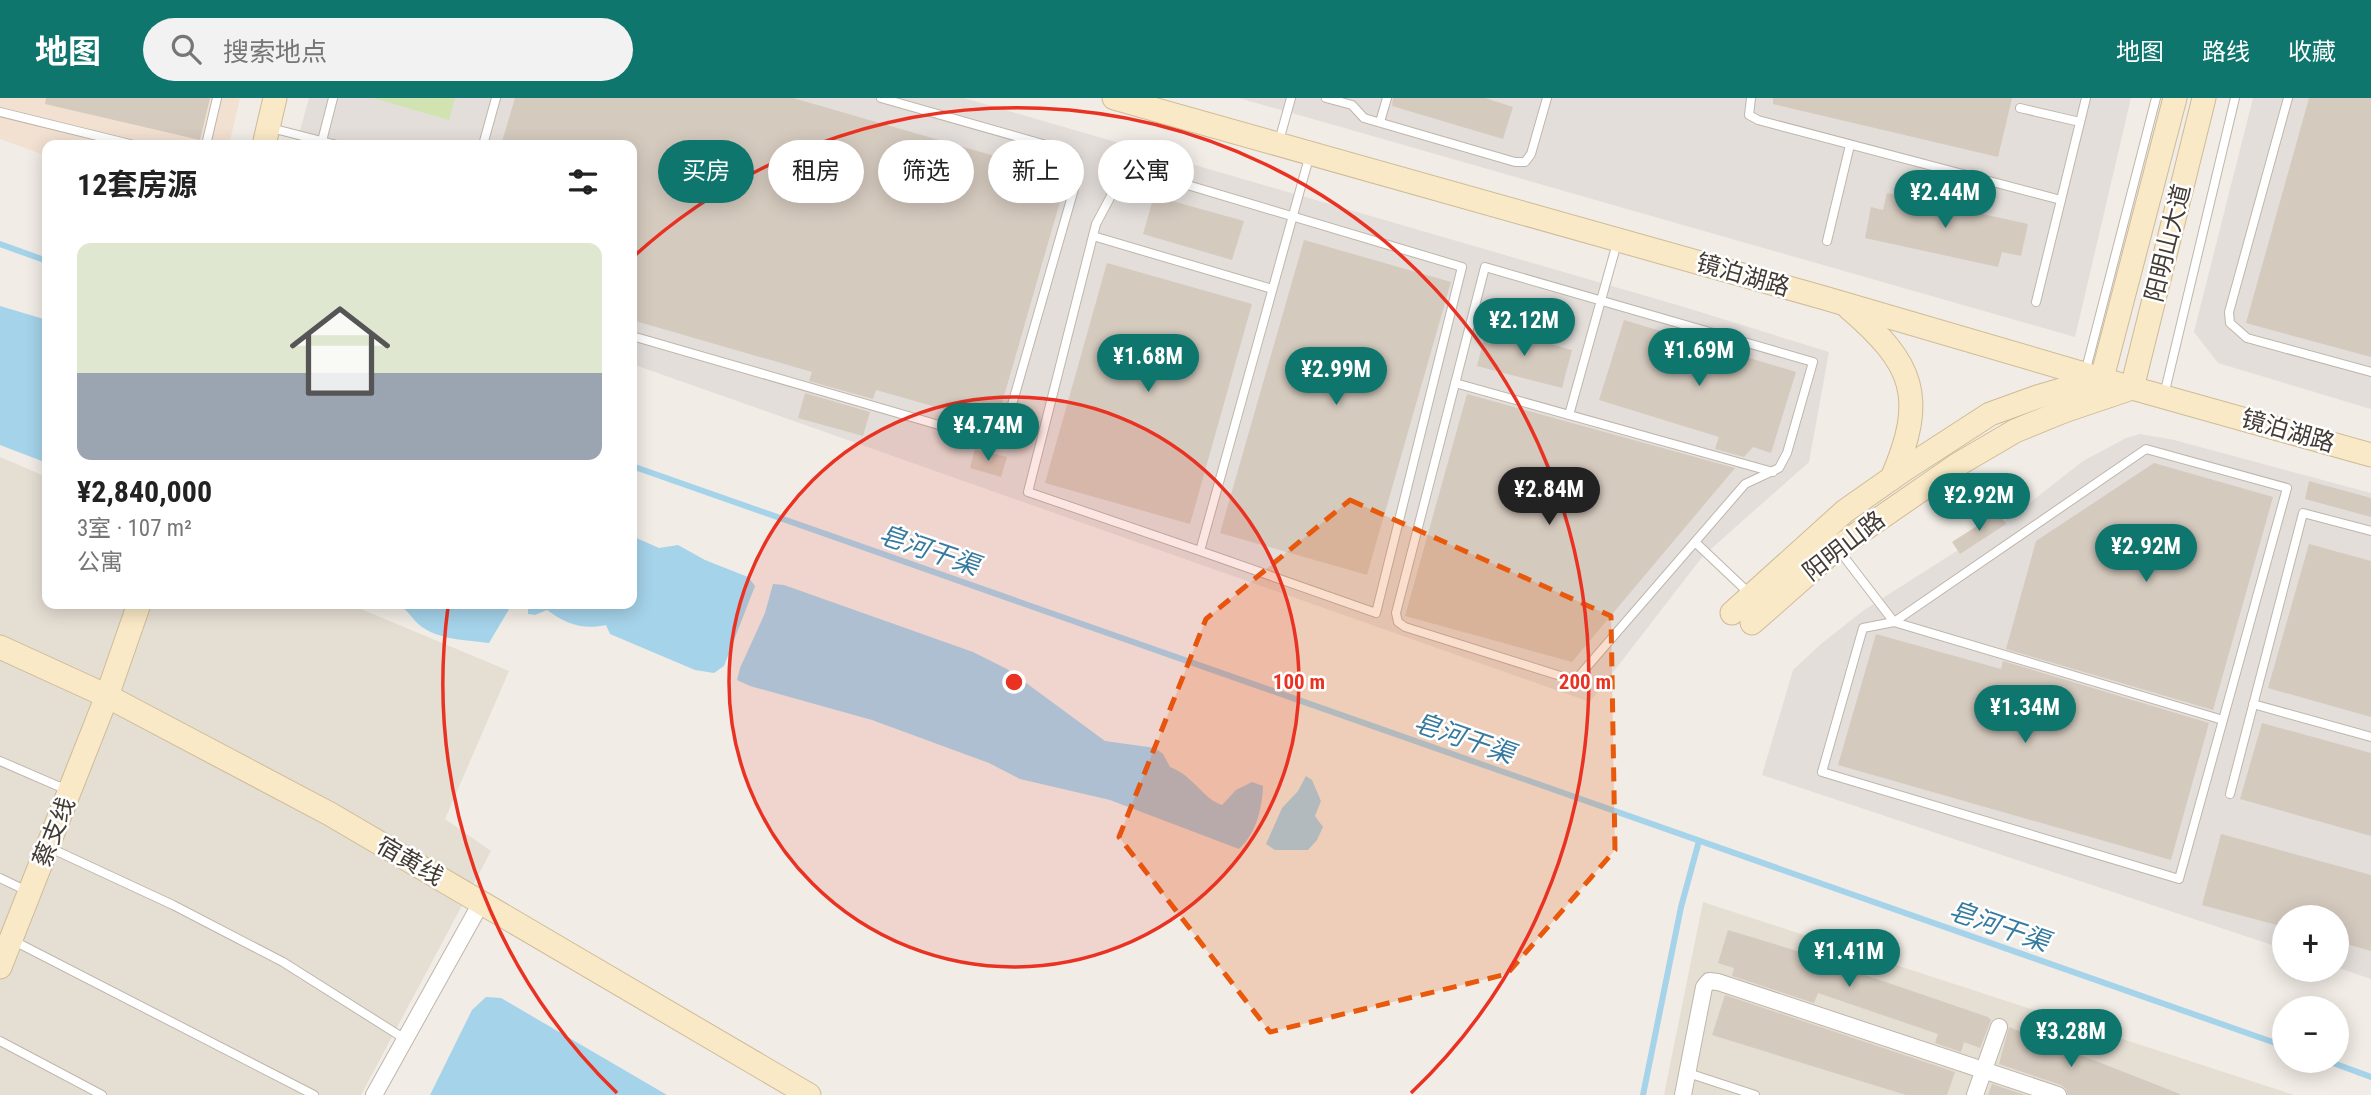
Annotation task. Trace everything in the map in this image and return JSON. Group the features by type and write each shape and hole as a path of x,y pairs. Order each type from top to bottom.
{"main road":[{"path":"266,136 275,98"},
{"name":"镜泊湖路","path":"1114,98 1844,303 2371,455"},
{"name":"阳明山大道","path":"2093,375 2175,98"},
{"name":"阳明山大道","path":"2132,388 2204,98"},
{"path":"1844,303 1876,331 1894,352 1910,390 1908,438 1892,478"},
{"name":"阳明山路","path":"2093,375 1990,414 1892,478 1845,511 1830,540 1742,618 1751,596 1830,540 1957,465 2015,431 2132,388"},
{"name":"蔡支线","path":"0,967 107,696 137,609"},
{"name":"宿黄线","path":"0,648 107,696 330,814 809,1095"}],"street":[{"path":"374,1095 481,903"},
{"path":"1683,1095 1704,987 1709,981 2058,1095"},
{"path":"1975,1095 1999,1027"}],"lane":[{"path":"207,140 217,98"},
{"path":"322,140 333,98"},
{"path":"484,140 496,98"},
{"path":"637,337 1001,443 1078,175 1077,160 1071,152 881,98"},
{"path":"1278,144 1291,98"},
{"path":"1325,98 1352,105 1364,118 1515,162 1525,162 1531,154 1547,98"},
{"path":"1380,122 1387,98"},
{"path":"1751,98 1749,116 1758,120 2061,200"},
{"path":"2036,302 2085,98"},
{"path":"2093,375 2156,98"},
{"path":"2164,396 2235,98"},
{"path":"2288,98 2229,312 2230,323 2247,338 2371,372"},
{"path":"2020,108 2080,122"},
{"path":"0,111 114,140"},
{"path":"266,136 297,140"},
{"path":"1827,242 1850,145"},
{"path":"1200,551 1310,153"},
{"path":"1130,172 1144,172 1462,267 1376,613 1028,492 1093,236 1112,190 1120,179 1130,172"},
{"path":"1093,236 1272,289"},
{"path":"1569,415 1618,240"},
{"path":"1485,267 1813,362 1787,453 1780,468 1745,484 1579,676 1570,679 1405,627 1398,622 1396,613 1455,383 1485,267"},
{"path":"1455,383 1773,472"},
{"path":"2146,449 2287,488 2223,720 2179,879 1822,772 1863,628 1894,622 2146,449"},
{"path":"2230,794 2303,513 2371,531"},
{"path":"1830,540 1894,622 2223,720"},
{"path":"1695,542 1751,596"},
{"path":"2253,704 2371,737"},
{"path":"0,761 70,791"},
{"path":"48,846 173,905 283,962 405,1039"},
{"path":"0,878 30,892"},
{"path":"11,939 313,1095"},
{"path":"0,1041 102,1095"},
{"path":"1688,1073 1755,1095"}],"highlighted area":[{"path":"1350,500 1611,616 1615,850 1507,974 1270,1032 1119,837 1206,619"}],"shaded area":[{"path":"0,98 240,98 230,140 42,140 42,154 0,139"},
{"path":"309,98 964,98 1109,140 1098,140 1098,203 1194,203 1194,165 1684,307 1829,352 1809,462 1703,556 1590,702 637,366 637,140 297,140"},
{"path":"1239,98 2131,98 2075,337"},
{"path":"2253,98 2371,98 2371,409 2218,363 2194,332"},
{"path":"2140,434 2174,440 2371,493 2371,979 2349,971 2349,905 2272,905 2272,945 1762,775 1793,670 1821,644 1864,610 2018,512 2083,461 2126,438"},
{"path":"0,457 42,475 42,609 361,609 509,671 445,819 491,851 361,1095 0,1095"},
{"path":"1703,902 2294,1095 1664,1095"}],"green space":[{"path":"373,98 455,98 449,120"}],"water":[{"path":"0,306 42,319 42,461 0,445"},
{"path":"637,538 659,548 678,545 705,560 748,577 755,586 724,666 714,673 695,670 610,634 606,625 575,625 547,610 535,615 528,614 528,609 637,609"},
{"path":"773,584 784,585 973,652 1007,669 1105,741 1155,748 1163,754 1170,767 1222,805 1236,790 1252,782 1263,786 1254,829 1239,849 1110,800 1020,779 989,763 872,720 737,680 765,613"},
{"path":"405,609 509,609 489,643 437,635 418,624"},
{"path":"1306,776 1312,780 1321,801 1315,816 1323,827 1308,850 1275,850 1266,844 1282,808 1298,791"},
{"path":"486,997 501,998 667,1095 430,1095 472,1010"}],"building":[{"path":"46,98 210,98 200,140 45,104"},
{"path":"515,98 793,98 939,140 878,140 878,203 974,203 974,150 988,154 988,203 1060,203 996,424 876,390 873,399 809,381 812,372 637,321 637,140 502,140"},
{"path":"1393,98 1485,98 1513,107 1503,139 1392,106"},
{"path":"1773,98 2012,98 1998,157 1773,104"},
{"path":"2309,98 2371,98 2371,357 2246,323"},
{"path":"1887,193 2028,224 2021,256 2002,252 1998,267 1865,238 1871,207 1883,210"},
{"path":"1152,203 1179,203 1244,221 1232,260 1143,234"},
{"path":"1304,240 1451,282 1367,575 1220,533"},
{"path":"1107,263 1252,304 1190,524 1045,483"},
{"path":"1624,320 1796,372 1771,453 1753,447 1744,457 1715,449 1719,437 1599,400"},
{"path":"1487,327 1572,350 1562,388 1477,366"},
{"path":"805,393 870,412 863,436 798,418"},
{"path":"1467,394 1735,468 1572,662 1405,616"},
{"path":"975,449 1007,457 1001,477 970,468"},
{"path":"2154,463 2273,497 2213,710 2006,649 2036,541"},
{"path":"2309,481 2371,498 2371,517 2305,499"},
{"path":"1999,512 2006,524 1960,554 1952,542"},
{"path":"2309,544 2371,561 2371,717 2268,688"},
{"path":"1876,634 2001,669 2003,661 2209,723 2171,860 1838,765"},
{"path":"2262,723 2371,753 2371,836 2240,799"},
{"path":"2221,834 2371,875 2371,951 2349,945 2349,905 2272,905 2272,924 2202,905"},
{"path":"1728,930 1827,960 1988,1017 1991,1020 1980,1048 1964,1042 1961,1052 1935,1043 1938,1034 1818,993 1814,1003 1732,976 1734,968 1718,963"},
{"path":"1725,995 1955,1072 1947,1095 1906,1095 1712,1035"},
{"path":"2009,1027 2180,1095 2068,1095 2061,1085 1999,1064"},
{"path":"1992,1084 2025,1095 1988,1095"}],"waterway":[{"name":"皂河干渠","path":"0,244 42,259"},
{"name":"皂河干渠","path":"637,468 2272,1042"},
{"path":"1643,1095 1681,907 1699,841"},
{"name":"皂河干渠","path":"2349,1069 2371,1077"}]}
